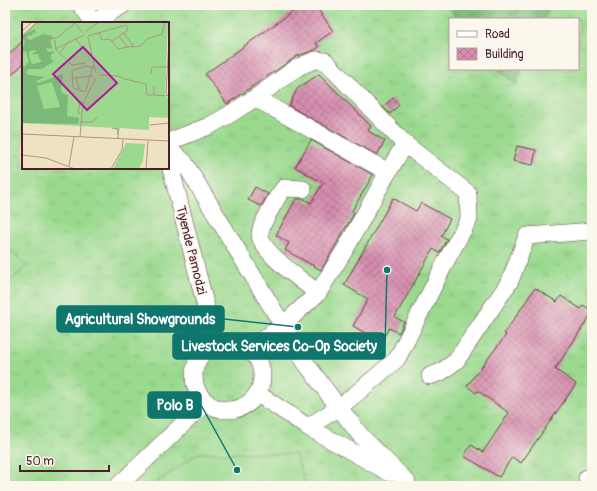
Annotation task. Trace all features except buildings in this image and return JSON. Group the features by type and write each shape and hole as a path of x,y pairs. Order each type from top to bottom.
{"lane":[{"path":"81,5 93,22"},
{"path":"96,22 123,5"},
{"path":"169,142 209,126 255,98 298,67 315,60 325,61 405,144 468,193 469,220 446,261 397,359 338,408 308,427"},
{"path":"255,98 388,172"},
{"path":"250,350 284,324 318,293 346,248 405,144"},
{"path":"169,148 184,162 284,324 305,362 338,408 361,436 409,484"},
{"name":"Tiyende Pamodzi","path":"169,161 215,343"},
{"path":"303,189 284,188 278,195 263,223 260,230 260,236 269,252 318,293"},
{"path":"430,376 441,372 456,361 510,281 527,236 592,231"},
{"path":"230,341 244,345 255,356 261,370 262,379 258,394 248,405 234,410 218,409 200,397 194,384 193,370 198,357 203,351 215,343 230,341"},
{"path":"258,394 308,427 409,484"},
{"path":"118,486 206,402"}],"green space":[{"path":"5,5 592,5 592,486 5,486"},
{"path":"448,5 550,5 544,18 456,18"},
{"path":"499,70 522,70 516,85"},
{"path":"5,244 26,266 5,286"},
{"path":"198,453 295,454 306,486 152,486"}],"place":[{"name":"Livestock Services Co-Op Society","path":"387,270"},
{"name":"Agricultural Showgrounds","path":"298,327"},
{"name":"Polo B","path":"237,470"}]}
